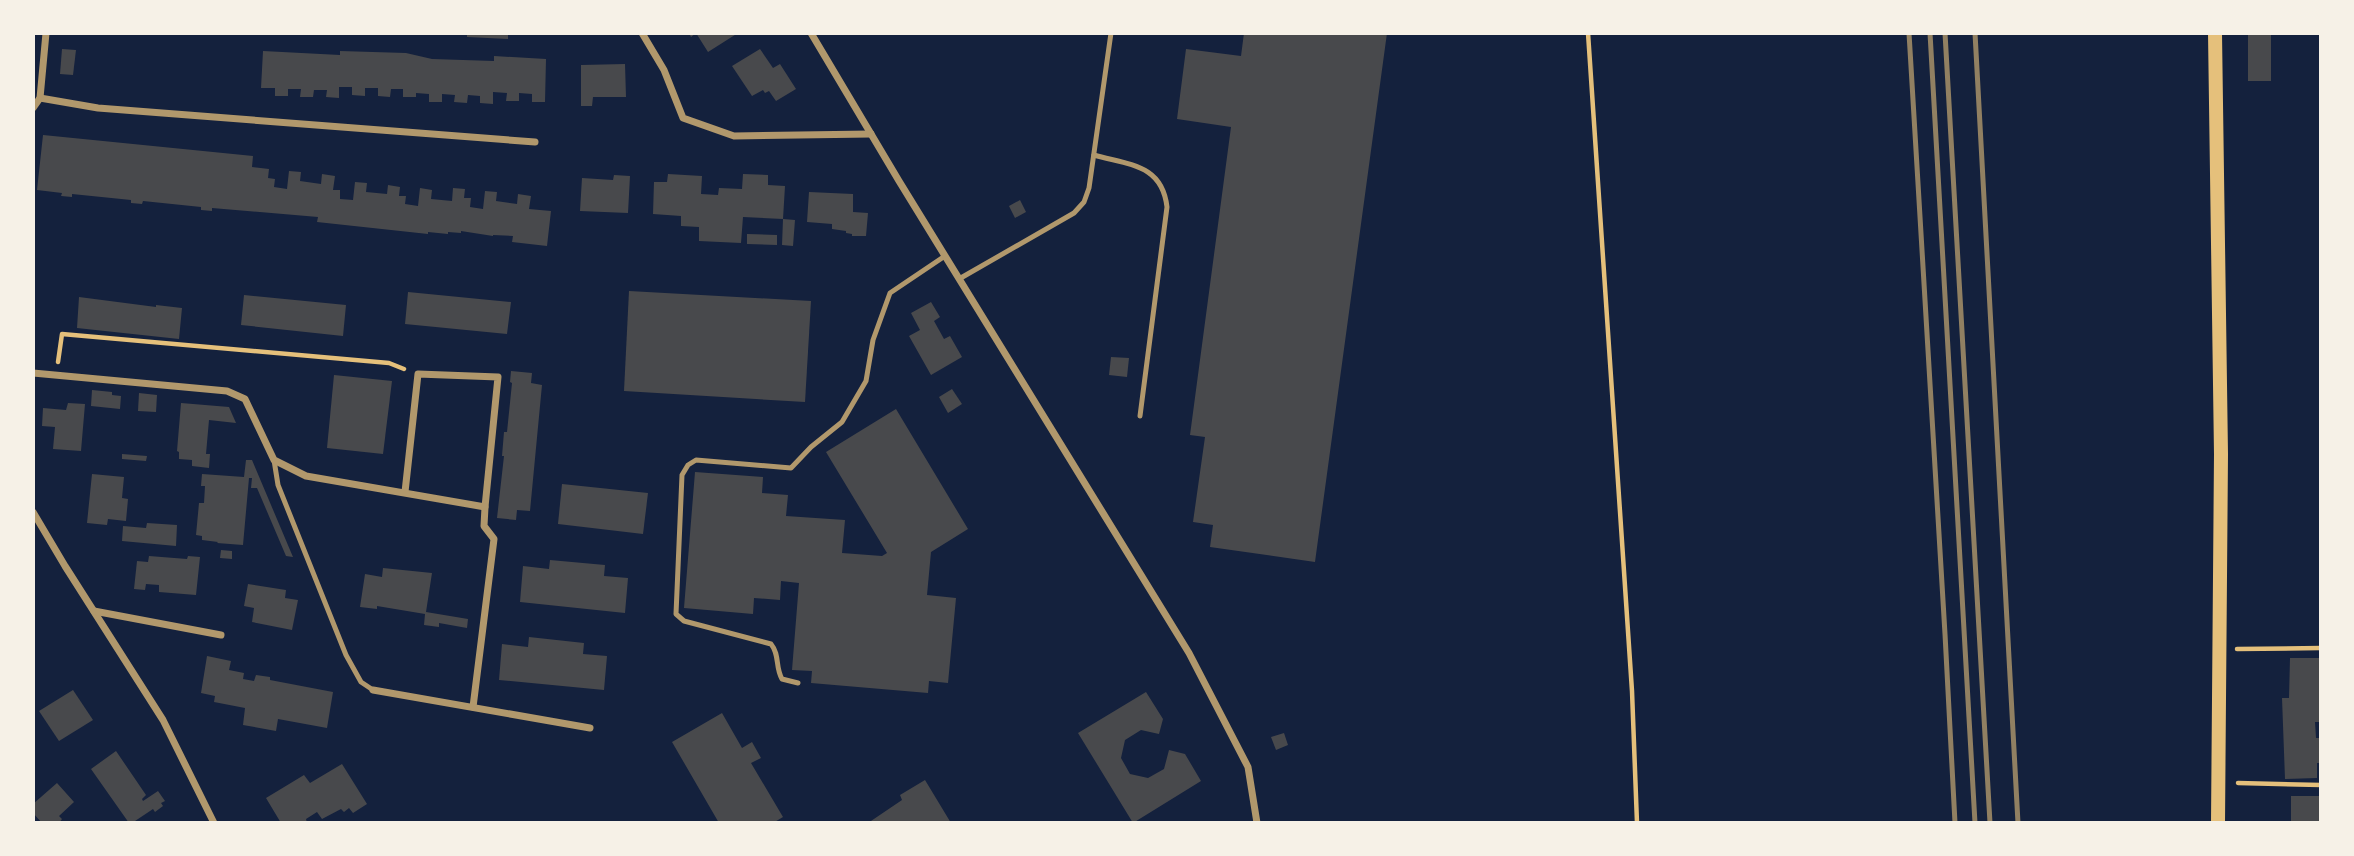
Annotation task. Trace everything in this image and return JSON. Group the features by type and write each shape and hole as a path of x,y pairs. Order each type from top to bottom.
{"main road":[{"path":"2215,33 2221,454 2218,823"}],"street":[{"path":"33,108 40,99 46,33"},
{"path":"642,33 664,70 683,118 734,136 871,134"},
{"path":"811,33 945,257 1189,653 1248,767 1257,823"},
{"path":"40,99 98,108 535,142"},
{"path":"33,373 227,391 245,398 274,460 306,476 485,507"},
{"path":"405,492 418,374 498,377 484,526 494,539 473,708"},
{"path":"33,512 163,720 214,823"},
{"path":"93,611 221,635"},
{"path":"373,690 590,728"}],"lane":[{"path":"959,279 1074,213 1084,202 1089,188 1111,33"},
{"path":"1094,155 1149,171 1165,191 1167,207 1140,416"},
{"path":"798,683 782,679 778,671 777,651 771,644 684,621 676,614 682,475 688,465 696,460 791,468 811,447 842,422 866,381 873,340 890,293 945,257"},
{"path":"274,460 278,485 346,655 361,682 373,690"}],"path":[{"path":"1588,33 1632,691 1637,823"},
{"path":"56,375 62,334 389,363 418,374"},
{"path":"2219,649 2321,648"},
{"path":"2218,783 2321,785"}],"building":[{"path":"467,33 508,33 508,39 467,37"},
{"path":"696,33 738,33 708,52"},
{"path":"1244,33 1387,33 1315,562 1210,547 1213,525 1193,522 1205,437 1190,435 1231,127 1177,119 1186,49 1241,56"},
{"path":"2248,33 2271,33 2271,81 2248,81"},
{"path":"62,49 76,50 73,75 60,74"},
{"path":"760,49 773,68 780,64 796,89 776,101 769,91 765,93 763,90 752,96 732,66"},
{"path":"263,51 340,55 340,51 406,53 432,59 494,61 494,56 546,59 545,102 532,102 532,94 519,93 519,101 506,101 507,93 493,92 493,104 480,103 480,96 468,95 467,103 454,102 455,95 442,94 442,102 429,102 429,94 416,93 416,97 403,97 403,89 391,89 390,97 378,96 378,88 365,88 365,96 352,95 352,87 339,87 339,98 326,97 327,90 314,90 313,97 300,97 301,89 288,89 288,96 275,96 275,88 261,88"},
{"path":"625,64 626,97 593,97 592,106 581,106 581,65"},
{"path":"43,135 253,156 252,167 269,169 268,178 275,179 274,187 287,189 289,171 301,172 300,181 321,184 322,174 335,176 333,190 340,190 340,199 353,200 355,182 367,183 366,192 387,194 388,185 400,187 399,196 406,196 405,204 418,206 420,188 432,190 431,199 452,201 453,188 465,189 464,198 471,198 470,207 483,209 485,191 497,192 496,201 517,204 518,194 531,196 529,209 551,211 547,246 512,242 513,236 461,231 428,234 317,222 318,217 212,208 212,211 201,210 201,207 143,201 142,204 131,203 131,200 72,194 72,197 61,196 62,193 37,190"},
{"path":"668,174 702,176 701,194 718,195 719,188 742,189 743,174 768,175 768,185 785,186 783,219 743,217 741,243 699,241 699,227 681,226 681,216 653,214 654,182 667,182"},
{"path":"614,175 630,176 628,213 580,211 582,178 613,180"},
{"path":"809,192 853,194 853,212 868,213 866,236 852,236 846,231 832,229 832,224 807,222"},
{"path":"1020,200 1026,212 1015,218 1009,206"},
{"path":"783,219 795,220 793,246 782,245"},
{"path":"747,234 777,235 777,245 747,244"},
{"path":"629,291 811,301 805,402 624,391"},
{"path":"408,292 511,302 507,334 405,324"},
{"path":"244,295 346,305 343,336 241,325"},
{"path":"79,297 182,308 179,339 77,328"},
{"path":"931,302 940,317 934,321 944,339 950,336 962,357 931,375 909,336 920,330 911,313"},
{"path":"1111,357 1129,358 1127,377 1109,375"},
{"path":"511,371 532,373 531,383 542,385 530,511 517,510 516,520 497,518 504,432 507,432 512,383"},
{"path":"334,375 392,381 383,454 327,448"},
{"path":"952,389 962,404 948,413 939,397"},
{"path":"92,390 121,396 120,409 91,406"},
{"path":"139,393 157,395 156,412 138,411"},
{"path":"68,403 85,404 81,451 53,449 55,427 42,426 43,408 66,410"},
{"path":"181,403 229,407 236,423 209,420 206,454 210,454 209,468 192,466 192,460 179,459 177,451"},
{"path":"896,409 968,529 931,552 927,595 956,598 948,683 929,681 928,693 811,683 812,671 792,670 799,583 781,581 780,600 754,598 753,614 684,608 695,472 763,477 762,493 788,495 786,516 845,520 842,553 882,556 887,553 826,452"},
{"path":"122,454 147,456 146,461 122,459"},
{"path":"246,460 252,460 293,557 286,556 257,488 251,488 252,478 249,478 243,545 202,540 202,536 196,535 199,503 204,503 205,486 201,486 202,474 244,477"},
{"path":"92,474 124,477 122,498 128,499 126,521 108,519 107,525 87,523"},
{"path":"562,484 648,493 643,534 558,524"},
{"path":"147,523 177,525 176,546 122,541 123,526 146,528"},
{"path":"221,550 232,551 232,559 220,558"},
{"path":"149,556 187,559 188,556 200,557 196,595 159,592 159,585 146,584 145,590 134,589 137,561 148,562"},
{"path":"550,560 605,565 604,576 628,578 625,613 520,602 523,566 549,569"},
{"path":"383,568 432,573 426,612 468,619 467,628 439,623 439,627 424,625 425,614 377,606 377,609 360,607 365,574 382,577"},
{"path":"248,584 286,590 285,598 298,600 292,630 252,622 254,608 244,606"},
{"path":"529,637 584,643 583,654 607,656 604,690 499,680 502,644 528,647"},
{"path":"207,656 231,661 229,670 244,673 243,679 254,681 256,675 270,677 270,680 333,692 327,728 278,719 276,731 243,725 245,708 214,702 215,696 201,693"},
{"path":"2290,658 2321,658 2321,722 2315,722 2316,738 2321,738 2321,763 2317,763 2317,778 2285,779 2282,698 2289,698"},
{"path":"73,690 93,720 59,741 39,711"},
{"path":"1146,692 1163,719 1159,734 1141,730 1125,740 1121,758 1130,774 1148,778 1164,769 1169,750 1185,754 1201,781 1133,823 1078,733"},
{"path":"722,713 742,748 752,742 761,758 751,763 783,817 773,823 719,823 672,742"},
{"path":"1284,733 1288,745 1276,750 1271,737"},
{"path":"116,751 146,795 143,801 158,791 165,801 155,812 153,809 132,823 129,823 91,769"},
{"path":"342,764 367,804 353,813 349,808 344,812 341,809 322,819 317,812 306,819 307,823 281,823 266,798 304,775 310,783"},
{"path":"925,780 951,823 868,823 902,800 900,795"},
{"path":"57,783 74,802 59,816 62,819 59,823 42,823 33,813 33,804"},
{"path":"2291,796 2321,796 2321,823 2291,823"}],"railway":[{"path":"1909,33 1955,823"},
{"path":"1930,33 1975,823"},
{"path":"1945,33 1990,823"},
{"path":"1975,33 2018,823"}]}
